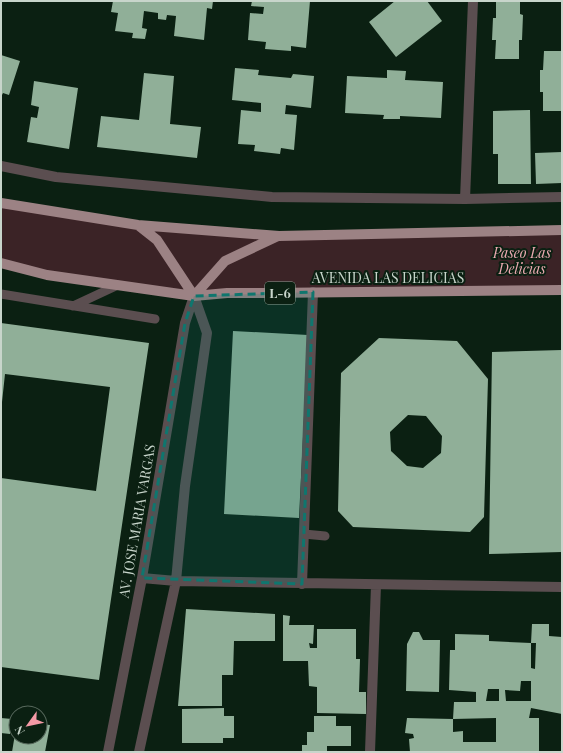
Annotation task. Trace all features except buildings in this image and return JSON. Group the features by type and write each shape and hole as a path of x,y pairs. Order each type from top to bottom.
{"main road":[{"path":"1,203 138,225 279,236 562,230"},
{"path":"138,225 157,240 194,296 226,261 279,236"},
{"name":"AVENIDA LAS DELICIAS","path":"1,263 47,275 194,296 227,293 562,290"}],"street":[{"path":"465,199 473,1"},
{"path":"1,166 56,177 272,197 465,199 562,198"},
{"path":"302,584 313,292"},
{"path":"139,752 176,581 185,486 207,333 194,296"},
{"name":"AV. JOSE MARIA VARGAS","path":"108,752 142,578 184,323 194,296"},
{"path":"142,578 176,581 562,588"},
{"path":"370,752 376,585"}],"lane":[{"path":"72,306 118,285"},
{"path":"1,294 155,319"},
{"path":"304,534 325,536"}],"highlighted area":[{"path":"313,292 302,584 142,578 185,323 194,296"}],"green space":[{"name":"Paseo Las Delicias","path":"1,203 138,225 279,236 562,230 562,290 194,296 1,263"}]}
